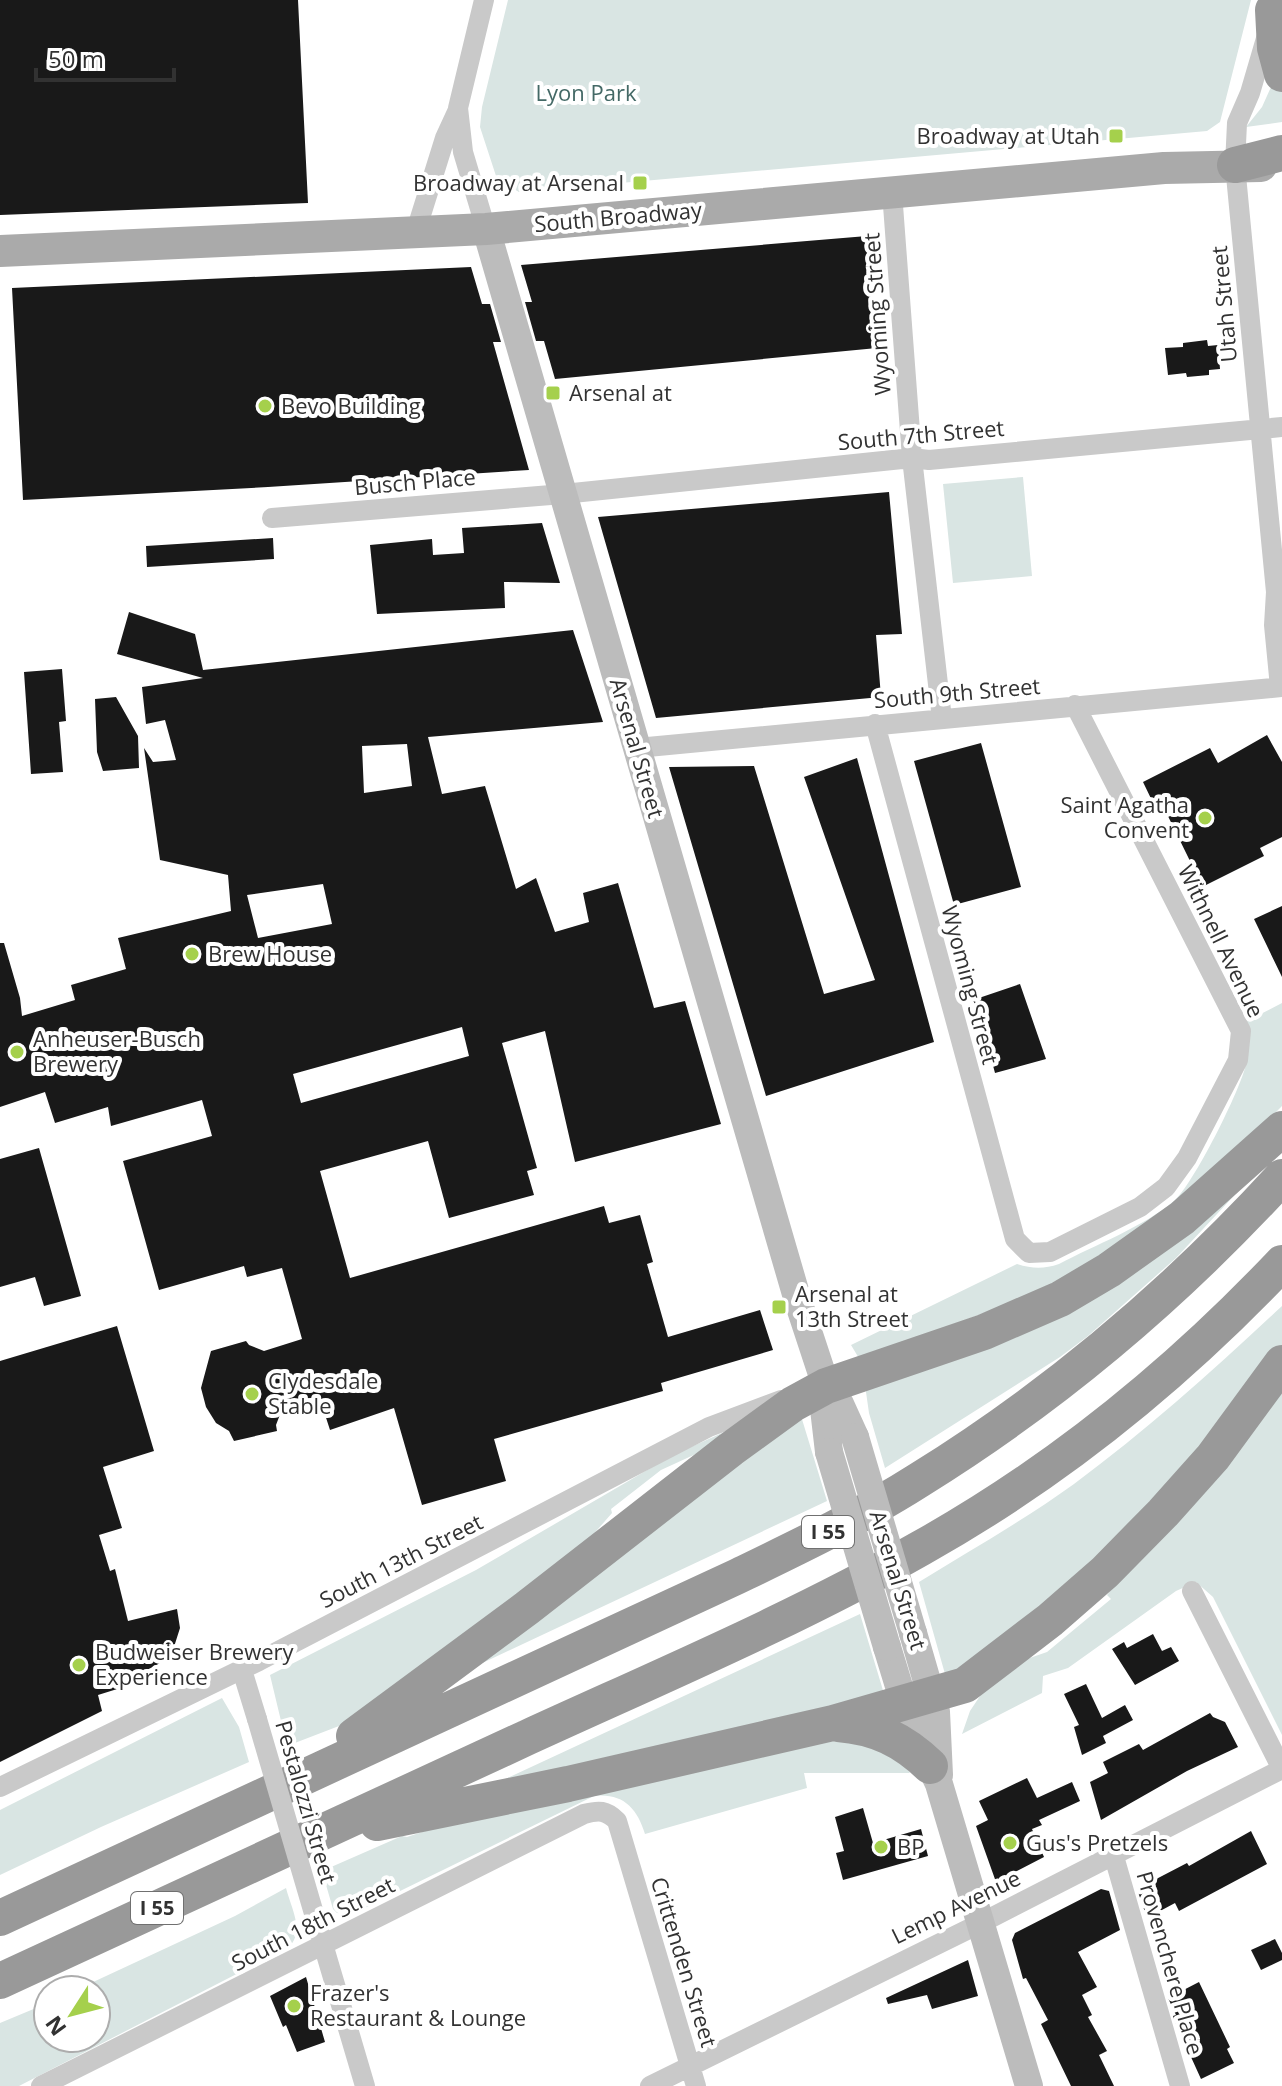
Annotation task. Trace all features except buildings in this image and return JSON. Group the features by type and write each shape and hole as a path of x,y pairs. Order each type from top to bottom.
{"highway":[{"path":"1274,5 1275,48 1282,74"},
{"path":"1235,165 1282,153"},
{"path":"303,1777 783,1411 826,1386 984,1332 1060,1299 1109,1270 1182,1218 1282,1129"},
{"name":"I 55","path":"0,1918 736,1577 829,1532 917,1482 1002,1427 1081,1368 1160,1302 1231,1233 1282,1177"},
{"name":"I 55","path":"0,1981 776,1623 924,1547 1008,1494 1091,1435 1168,1372 1245,1302 1282,1263"},
{"path":"314,1836 568,1784 833,1723 956,1689 972,1681 1050,1620 1105,1572 1213,1457 1282,1363"},
{"path":"833,1723 879,1731 915,1752 935,1775"}],"main road":[{"name":"South Broadway","path":"1235,165 1282,181"},
{"name":"South Broadway","path":"0,251 415,234 1164,168 1282,167"},
{"name":"Arsenal Street","path":"486,229 749,1138 826,1386 840,1404 855,1437 913,1633 918,1700 935,1775 1029,2086"},
{"name":"Arsenal Street","path":"826,1386 824,1409 829,1452 887,1647 918,1700"}],"street":[{"name":"Arsenal Street","path":"415,234 445,138 458,108 484,0"},
{"name":"Utah Street","path":"1274,5 1250,93 1237,123 1235,165 1279,600 1274,625 1281,687"},
{"name":"Arsenal Street","path":"458,108 463,152 486,229"},
{"name":"Wyoming Street","path":"892,192 912,458 942,719"},
{"name":"South 7th Street","path":"563,494 912,458 929,460 1282,427"},
{"name":"Busch Place","path":"272,518 563,494"},
{"name":"South 9th Street","path":"637,748 1281,687"},
{"name":"Withnell Avenue","path":"1029,1253 1050,1252 1140,1207 1166,1187 1187,1158 1238,1060 1241,1031 1075,705"},
{"name":"Wyoming Street","path":"875,724 1015,1239 1029,1253"},
{"name":"South 13th Street","path":"0,1787 242,1670 709,1427 826,1386"},
{"path":"1192,1591 1282,1769"},
{"name":"Pestalozzi Street","path":"242,1670 365,2086"},
{"name":"Lemp Avenue","path":"650,2086 981,1923 1282,1769"},
{"name":"South 18th Street","path":"41,2086 584,1814 597,1810 608,1812"},
{"name":"Crittenden Street","path":"608,1812 617,1821 696,2086"},
{"name":"Provenchere Place","path":"1113,1853 1180,2086"}],"green space":[{"name":"Lyon Park","path":"508,0 1251,0 1220,122 1207,131 519,192 497,179 480,127"},
{"path":"1275,78 1282,92 1282,122 1246,127 1262,107"},
{"path":"1023,477 1032,576 953,583 943,484"},
{"path":"1282,1003 1282,1106 1217,1171 1124,1243 1031,1295 860,1360 851,1345 1017,1264 1038,1268 1059,1264 1133,1227 1174,1201 1204,1157 1235,1094 1247,1059 1247,1021"},
{"path":"1244,1185 1176,1258 1088,1336 885,1468 869,1413 865,1385"},
{"path":"1282,1306 1282,1347 1154,1509 969,1670 945,1674 919,1582 1074,1484 1181,1398"},
{"path":"1282,1377 1282,1735 1213,1597 1196,1582 1176,1591 1068,1668 1043,1676 1042,1693 962,1734 970,1711 984,1690 1012,1664 1047,1652 1111,1599 1107,1595"},
{"path":"801,1416 827,1501 440,1683"},
{"path":"731,1429 698,1453 661,1470 611,1509 612,1513 577,1553 352,1721 287,1746 270,1675 476,1570 673,1455"},
{"path":"860,1614 885,1697 488,1787"},
{"path":"222,1698 239,1727 249,1762 0,1875 0,1810"},
{"path":"846,1736 902,1760 910,1773 804,1773 807,1788 645,1834 638,1817 627,1804 613,1797 594,1796 351,1915 337,1913 333,1909 322,1871 402,1836"},
{"path":"286,1888 296,1927 294,1941 289,1947 112,2038 110,1974 235,1916"},
{"path":"32,2010 32,2054 81,2054 19,2086 0,2086 0,2023"}],"place":[{"name":"Broadway at Utah","path":"1116,136"},
{"name":"Broadway at Arsenal","path":"640,183"},
{"name":"Arsenal at","path":"553,393"},
{"name":"Bevo Building","path":"265,406"},
{"name":"Saint Agatha Convent","path":"1205,818"},
{"name":"Brew House","path":"192,954"},
{"name":"Anheuser-Busch Brewery","path":"17,1052"},
{"name":"Arsenal at 13th Street","path":"779,1307"},
{"name":"Clydesdale Stable","path":"252,1394"},
{"name":"Budweiser Brewery Experience","path":"79,1665"},
{"name":"Gus's Pretzels","path":"1010,1843"},
{"name":"BP","path":"881,1847"},
{"name":"Frazer's Restaurant & Lounge","path":"294,2006"}]}
